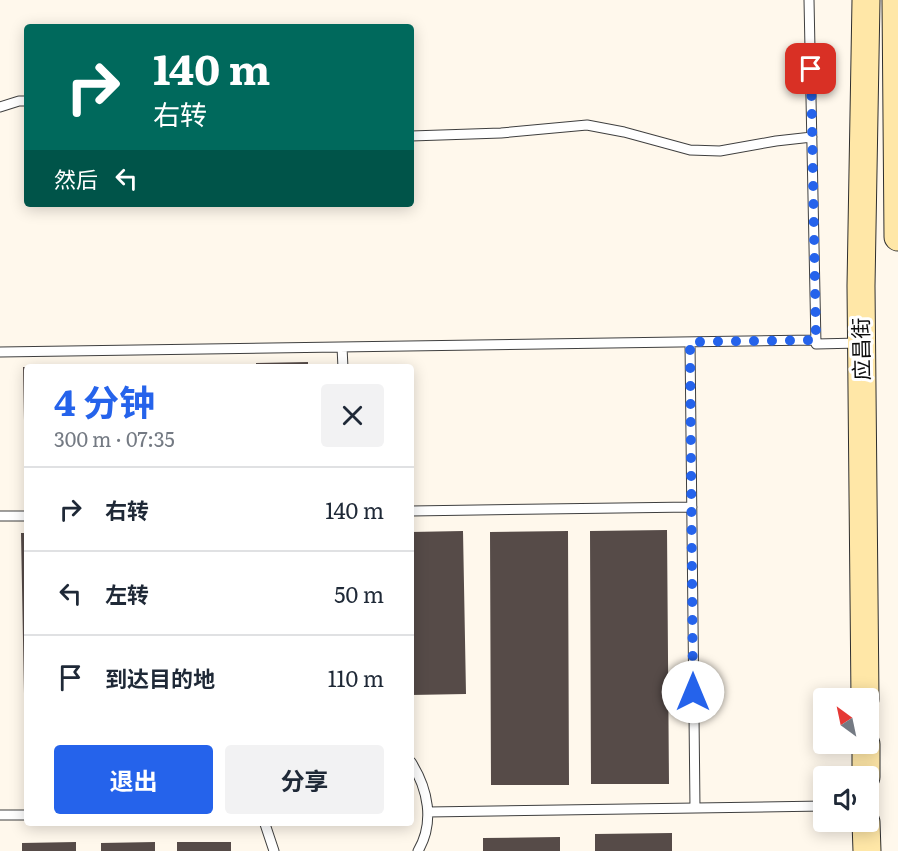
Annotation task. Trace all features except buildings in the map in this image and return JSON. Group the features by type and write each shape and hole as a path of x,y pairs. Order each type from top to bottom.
{"main road":[{"name":"应昌街","path":"865,688 862,343 866,0"},
{"path":"896,0 898,237"},
{"path":"866,832 867,851"}],"lane":[{"path":"809,0 816,344 862,343"},
{"path":"0,107 24,101"},
{"path":"414,136 501,133 587,126 624,132 690,150 720,151 812,137"},
{"path":"0,352 816,340"},
{"path":"690,342 695,808"},
{"path":"342,347 343,364"},
{"path":"414,511 692,507"},
{"path":"0,516 24,516"},
{"path":"414,768 425,788 428,812 426,832 418,851"},
{"path":"428,812 813,806"},
{"path":"0,815 24,815"},
{"path":"266,826 274,851"}],"route":[{"path":"693,692 690,342 816,340 811,69"}]}
